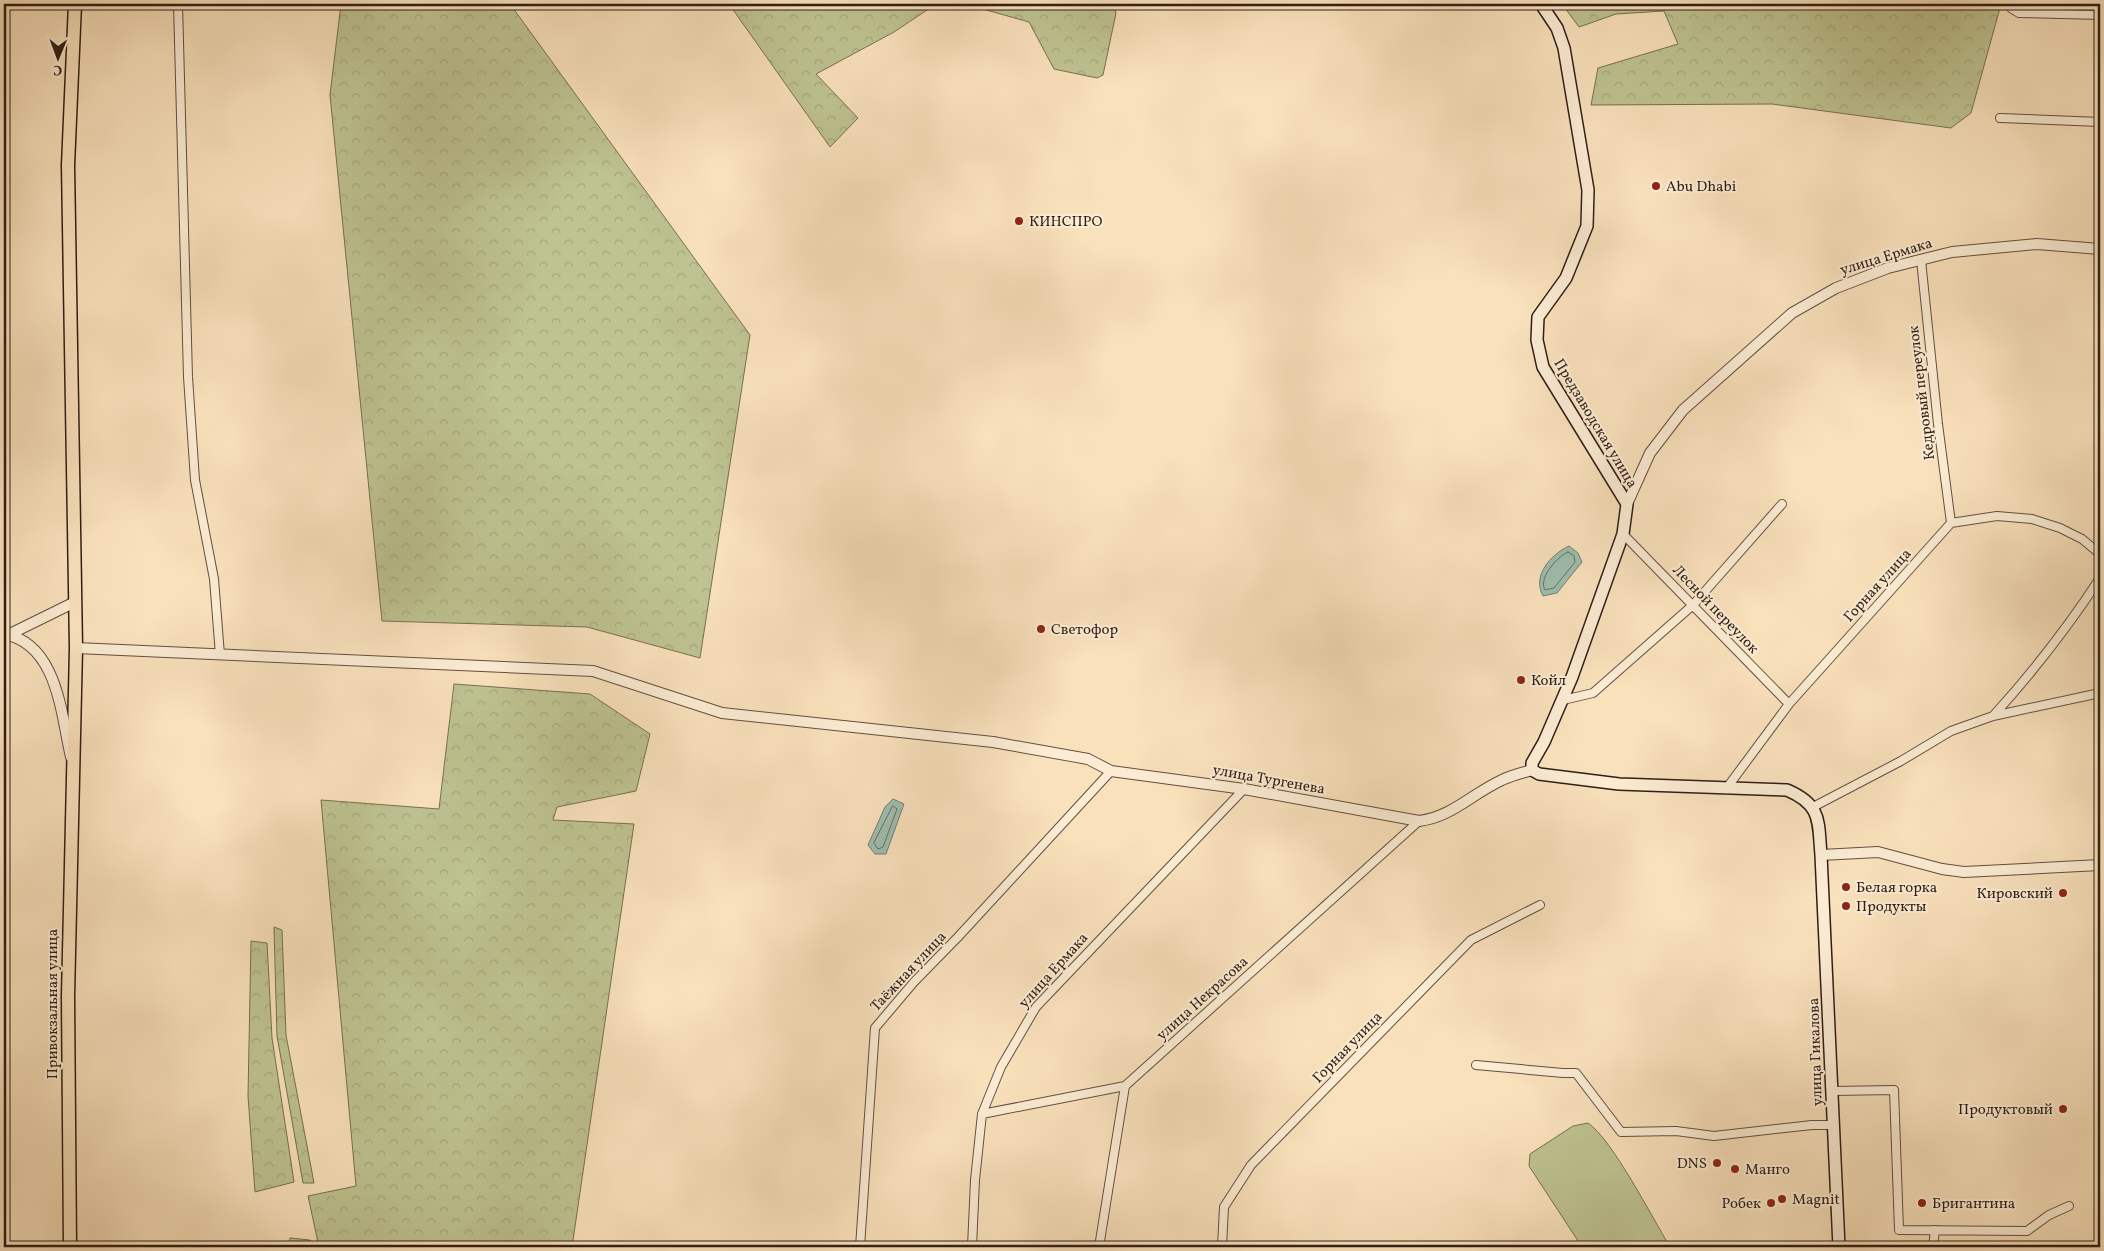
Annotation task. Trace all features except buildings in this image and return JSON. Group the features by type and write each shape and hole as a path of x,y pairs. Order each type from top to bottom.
{"main road":[{"name":"Привокзальная улица","path":"70,1247 68,996 71,761 76,648 68,165 75,4"},
{"name":"Предзаводская улица","path":"1532,770 1532,763 1563,700 1623,534 1627,504 1543,368 1538,340 1538,317 1566,278 1587,226 1588,190 1564,48 1557,28 1541,4"},
{"path":"1532,770 1539,774 1619,784 1787,790 1805,798 1813,807"},
{"name":"улица Гикалова","path":"1813,807 1818,822 1821,855 1839,1247"}],"street":[{"path":"178,4 188,378 195,480 214,580 220,655"},
{"path":"2011,8 2019,13 2100,15"},
{"path":"2000,118 2100,122"},
{"name":"улица Ермака","path":"1627,504 1650,453 1683,410 1792,313 1836,288 1888,268 1952,252 2037,244 2100,249"},
{"name":"Кедровый переулок","path":"1921,260 1938,424 1951,523"},
{"path":"1563,700 1593,693 1693,605 1782,504"},
{"path":"1951,523 1997,516 2032,520 2060,528 2082,539 2100,554"},
{"name":"Горная улица","path":"1726,789 1789,704 1951,523"},
{"name":"Лесной переулок","path":"1623,534 1789,704"},
{"path":"1993,716 2066,630 2100,578"},
{"path":"6,635 75,602"},
{"path":"6,635 33,649 47,667 52,680 71,761"},
{"name":"улица Тургенева","path":"76,648 593,671 722,713 993,742 1088,759 1111,771 1244,789 1419,821 1432,819 1453,810 1502,780 1532,770"},
{"path":"1813,807 1901,761 1951,731 1993,716 2100,693"},
{"name":"Таёжная улица","path":"860,1247 875,1028 914,982 1111,771"},
{"name":"улица Ермака","path":"972,1247 974,1180 982,1114 1001,1067 1036,1007 1244,789"},
{"name":"улица Некрасова","path":"1124,1086 1419,821"},
{"path":"1821,855 1878,852 1942,869 1964,872 2100,865"},
{"name":"Горная улица","path":"1222,1247 1224,1207 1251,1165 1471,940 1540,905"},
{"path":"1476,1065 1563,1074 1576,1073 1621,1132 1676,1131 1714,1136 1812,1125 1833,1126"},
{"path":"982,1114 1124,1086 1099,1247"},
{"path":"1832,1091 1894,1090 1899,1230 2027,1231 2049,1215 2068,1206"},
{"path":"1933,1247 1935,1230"}],"green space":[{"path":"341,4 510,4 750,335 700,658 587,627 382,621 330,95"},
{"path":"729,4 936,4 894,32 816,74 858,118 830,147"},
{"path":"965,4 1113,4 1116,13 1103,75 1097,78 1054,69 1029,22"},
{"path":"1562,4 2001,4 1971,113 1951,128 1772,104 1591,105 1598,68 1678,44 1664,11 1616,14 1579,27"},
{"path":"454,684 590,694 650,734 636,791 557,807 553,820 634,824 572,1247 319,1247 308,1196 356,1186 321,800 439,809"},
{"path":"274,927 282,930 286,1035 314,1183 303,1183 277,1036"},
{"path":"251,941 267,943 272,1038 294,1182 255,1192 248,1096"},
{"path":"1588,1123 1609,1145 1670,1247 1582,1247 1529,1166 1530,1154 1573,1126"},
{"path":"290,1238 310,1240 311,1247 288,1247"}],"water":[{"path":"1569,546 1578,553 1582,562 1557,593 1543,596 1540,588 1541,574 1555,555"},
{"path":"893,799 904,804 886,854 875,854 868,845 885,807"}],"place":[{"name":"Abu Dhabi","path":"1656,186"},
{"name":"КИНСПРО","path":"1019,221"},
{"name":"Светофор","path":"1041,629"},
{"name":"Койл","path":"1521,680"},
{"name":"Белая горка","path":"1846,887"},
{"name":"Кировский","path":"2063,893"},
{"name":"Продукты","path":"1846,906"},
{"name":"Продуктовый","path":"2063,1109"},
{"name":"DNS","path":"1717,1163"},
{"name":"Манго","path":"1735,1169"},
{"name":"Magnit","path":"1782,1199"},
{"name":"Робек","path":"1771,1203"},
{"name":"Бригантина","path":"1922,1203"}]}
